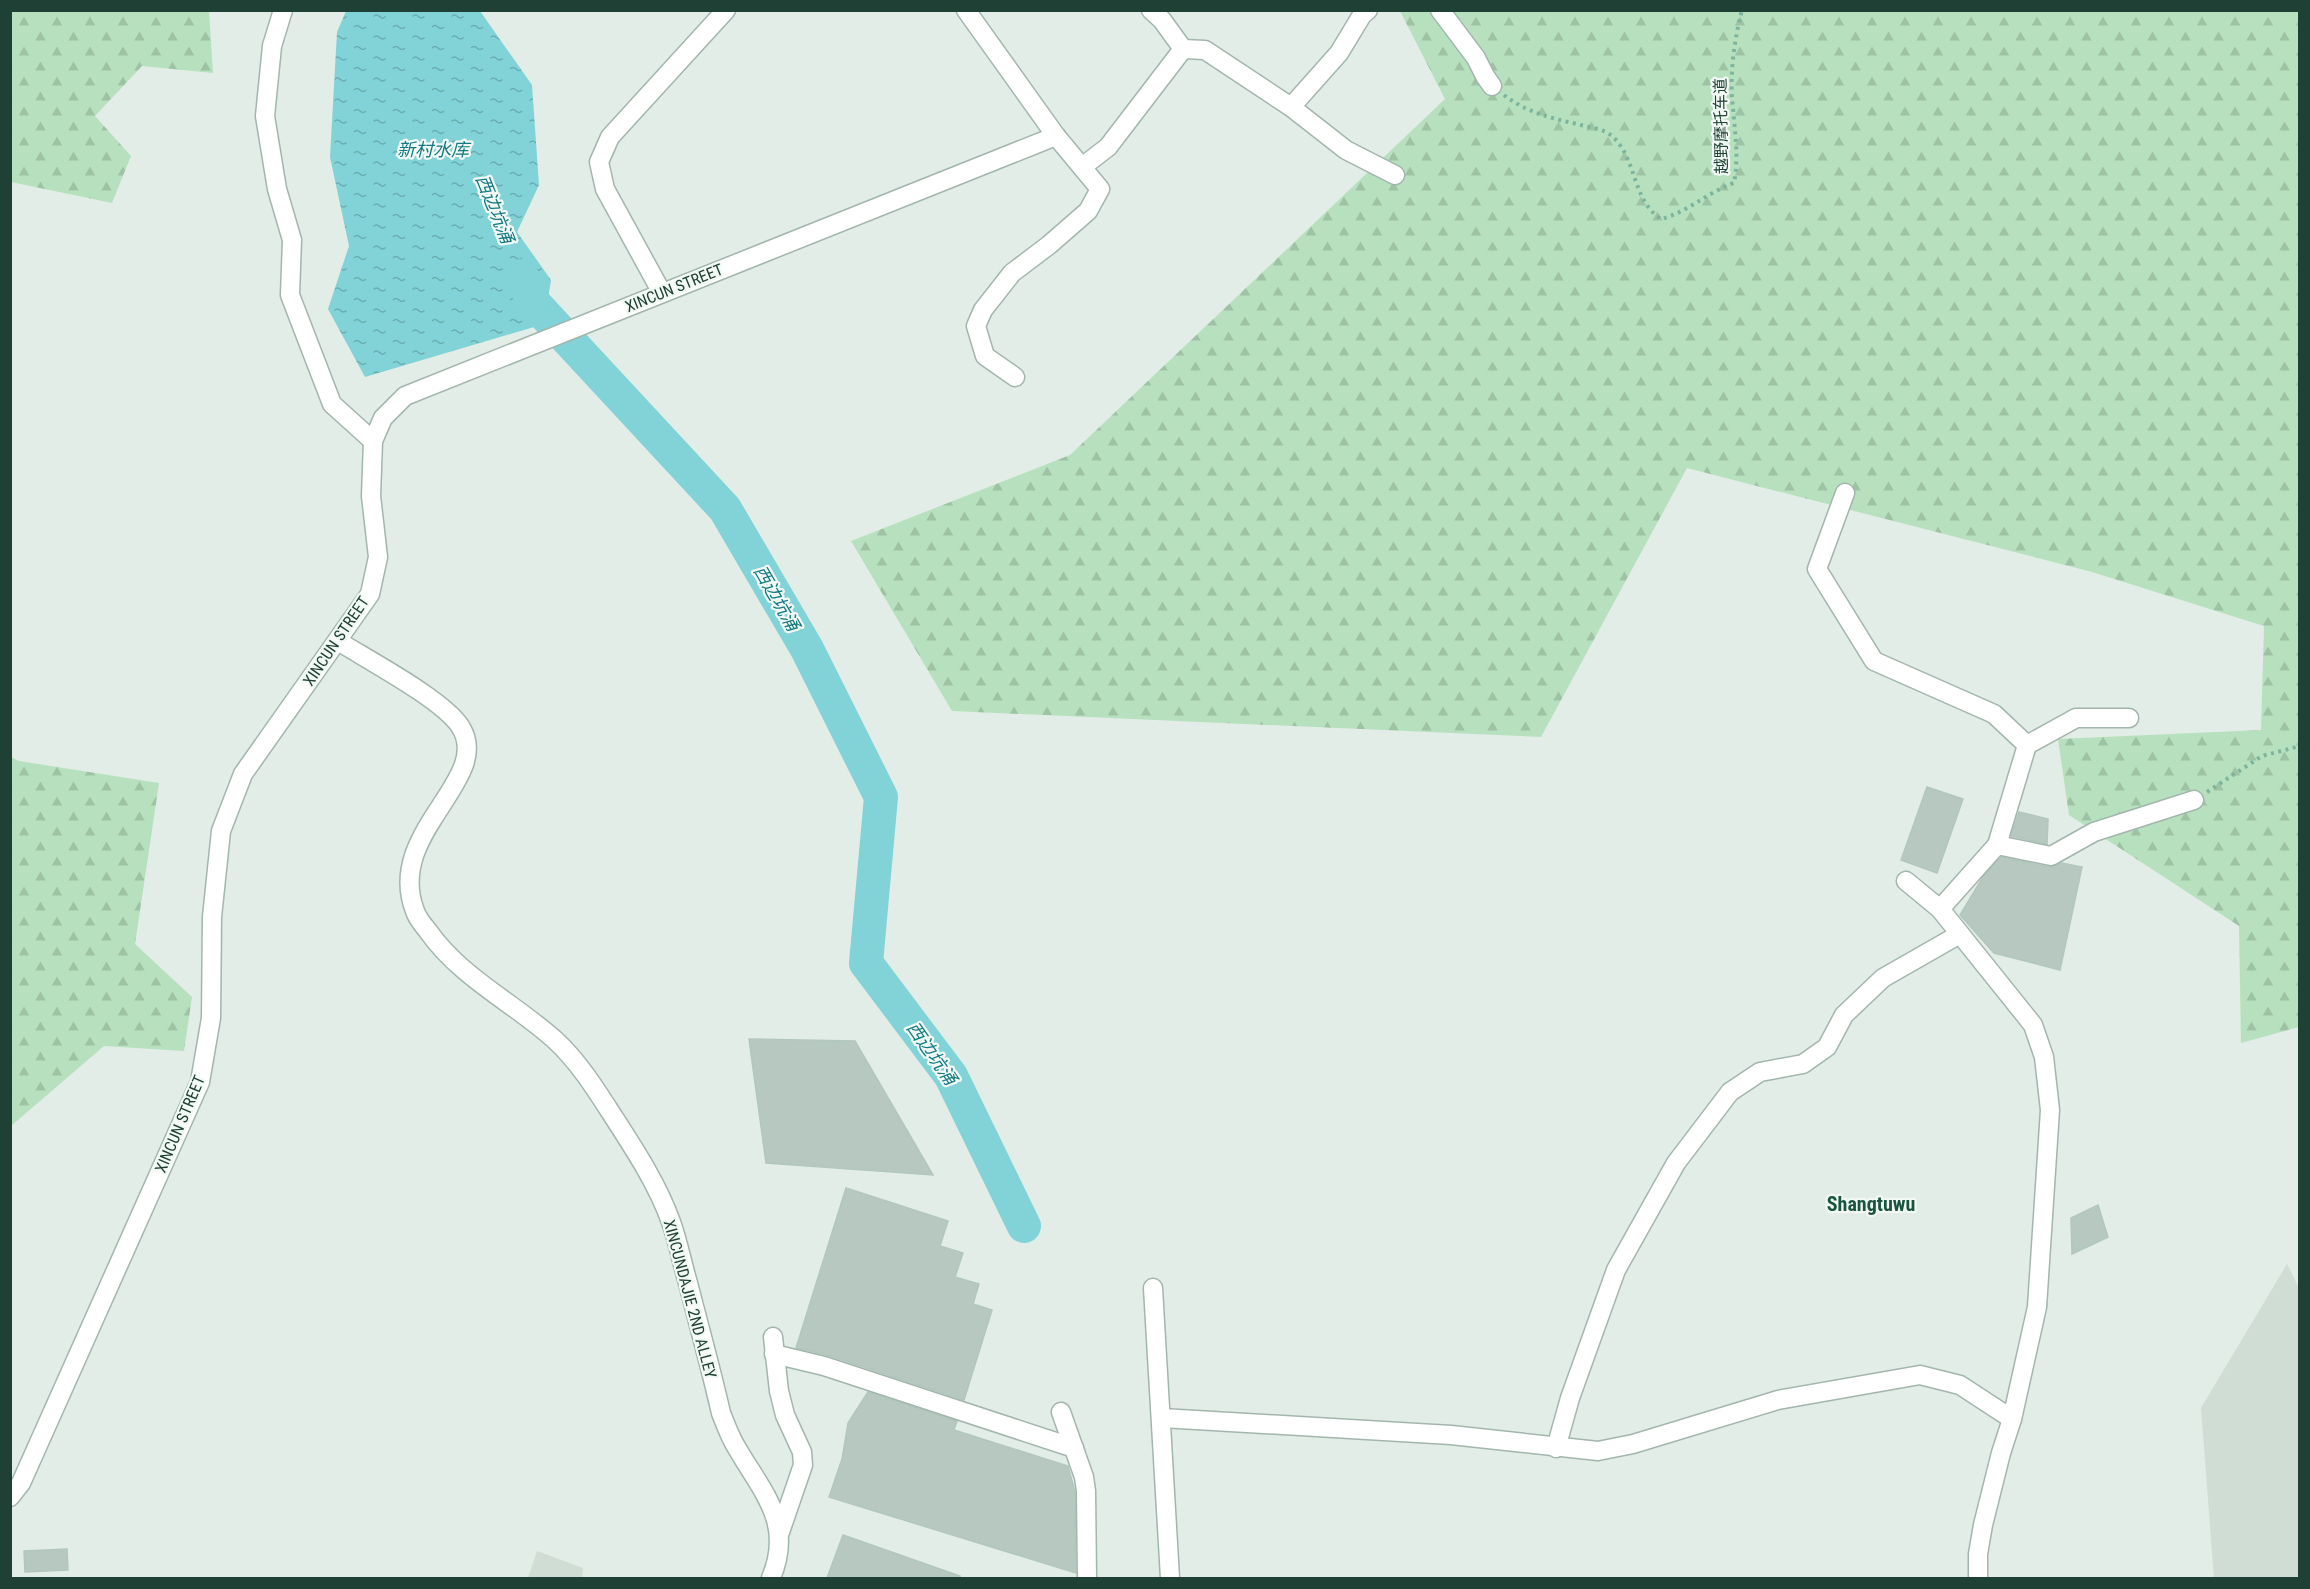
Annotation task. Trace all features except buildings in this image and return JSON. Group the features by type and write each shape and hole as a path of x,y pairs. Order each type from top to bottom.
{"street":[{"path":"283,10 272,46 265,116 277,189 292,240 290,295 332,404 373,441"},
{"path":"662,293 605,189 599,162 610,137 726,10"},
{"path":"966,10 1056,136 1100,189 1088,211 1012,273 983,310 976,326 985,356 1014,377"},
{"path":"1151,10 1183,49"},
{"path":"1291,107 1339,53 1362,15 1368,10"},
{"path":"1440,10 1476,58 1492,86"},
{"path":"1082,166 1108,147 1183,49"},
{"path":"1183,49 1205,50 1291,107 1346,150 1395,175"},
{"name":"XINCUN STREET","path":"10,1497 21,1483 200,1082 211,1018 212,917 221,831 243,774 370,594 378,557 371,496 373,441 383,418 405,396 1056,136"},
{"path":"1845,493 1817,569 1874,660 1994,714 2027,745"},
{"name":"XINCUNDAJIE 2ND ALLEY","path":"338,641 432,701 451,716 465,736 468,749 466,765 422,835 410,864 408,879 415,913 434,940 453,960 556,1041 593,1085 641,1160 671,1222 711,1367 721,1413 733,1442 766,1494 780,1532 779,1549 771,1578"},
{"path":"1940,909 1996,845 2027,745 2076,718 2129,718"},
{"path":"1996,845 2051,856 2094,832 2194,800"},
{"path":"1906,881 1940,909 2032,1024 2044,1057 2050,1110 2037,1307 2012,1419 1990,1494 1978,1554 1978,1578"},
{"path":"1556,1448 1569,1398 1616,1270 1676,1163 1730,1092 1760,1072 1803,1064 1827,1047 1844,1015 1883,978 1960,934"},
{"path":"1153,1288 1170,1578"},
{"path":"780,1532 803,1465 802,1452 785,1415 779,1391 774,1345 814,1363 1074,1448"},
{"path":"1162,1418 1452,1435 1598,1451 1633,1444 1778,1400 1920,1375 1960,1385 2012,1419"},
{"path":"1061,1412 1086,1491 1087,1578"},
{"path":"1978,1554 1991,1578"}],"path":[{"name":"越野摩托车道","path":"1492,86 1530,112 1608,134 1627,157 1644,201 1652,213 1661,219 1672,216 1705,196 1734,183 1736,134 1731,78 1742,10"},
{"path":"2194,800 2262,756 2300,746"}],"shaded area":[{"path":"2287,1264 2300,1290 2299,1578 2214,1578 2201,1408"},
{"path":"537,1551 583,1568 582,1578 528,1578"}],"green space":[{"path":"11,10 209,11 213,73 142,66 95,116 131,156 112,203 11,182"},
{"path":"1400,11 2299,11 2299,1027 2241,1043 2239,926 2069,815 2058,739 2261,730 2264,626 2092,572 1687,468 1541,737 952,711 851,541 1070,455 1445,99"},
{"path":"11,757 19,761 159,783 135,944 192,997 184,1051 104,1046 11,1126"}],"water":[{"name":"新村水库","path":"346,11 480,11 532,85 539,185 517,232 551,280 544,324 365,377 328,309 349,246 330,157 337,32"}],"waterway":[{"name":"西边坑涌","path":"522,276 533,302 725,509 807,649 881,797 866,963 951,1076 1024,1226"}],"district":[{"name":"Shangtuwu","path":"1871,1204"}]}
